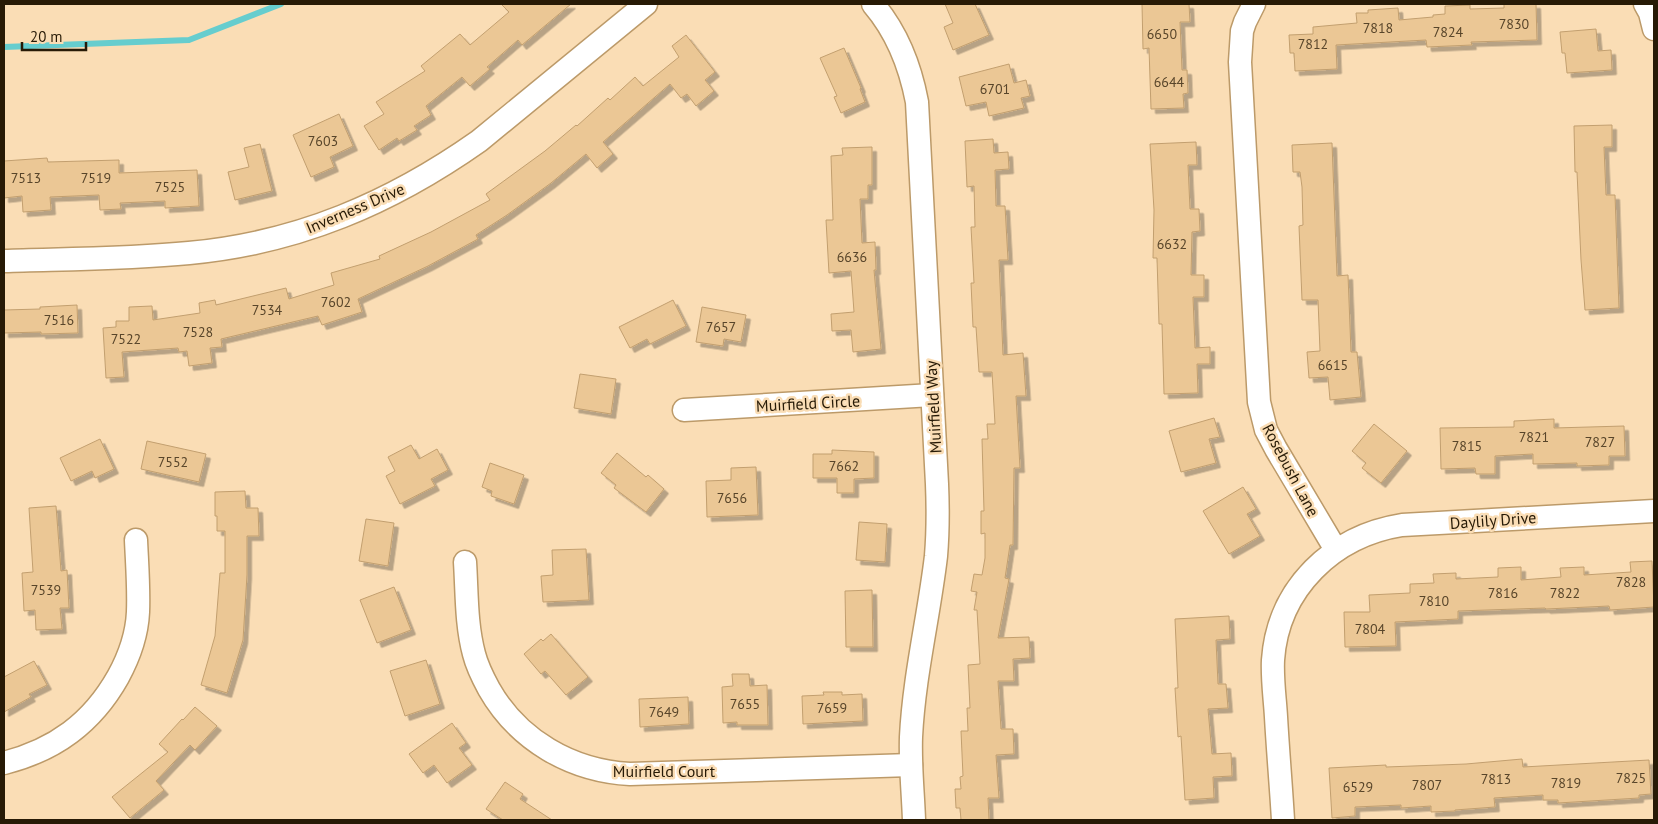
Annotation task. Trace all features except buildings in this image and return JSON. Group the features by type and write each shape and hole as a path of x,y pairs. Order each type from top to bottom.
{"street":[{"name":"Inverness Drive","path":"4,261 160,255 209,251 269,240 345,216 401,191 467,150 646,4"},
{"name":"Muirfield Way","path":"872,4 891,28 904,54 917,102 938,514 936,554 915,696 911,765 914,820"},
{"path":"1645,4 1650,13 1654,29"},
{"name":"Rosebush Lane","path":"1253,6 1242,32 1240,62 1259,402 1266,430 1336,550"},
{"name":"Muirfield Circle","path":"684,410 932,395"},
{"name":"Daylily Drive","path":"1336,550 1364,535 1402,525 1654,511"},
{"path":"4,763 33,754 58,741 90,717 108,694 127,660 135,632 138,612 136,540"},
{"path":"1283,820 1274,691 1273,661 1276,641 1285,612 1294,594 1312,570 1336,550"},
{"name":"Muirfield Court","path":"465,562 469,625 474,654 481,674 501,708 514,723 545,748 572,762 601,770 630,774 911,765"}],"waterway":[{"path":"4,47 189,40 281,4"}]}
